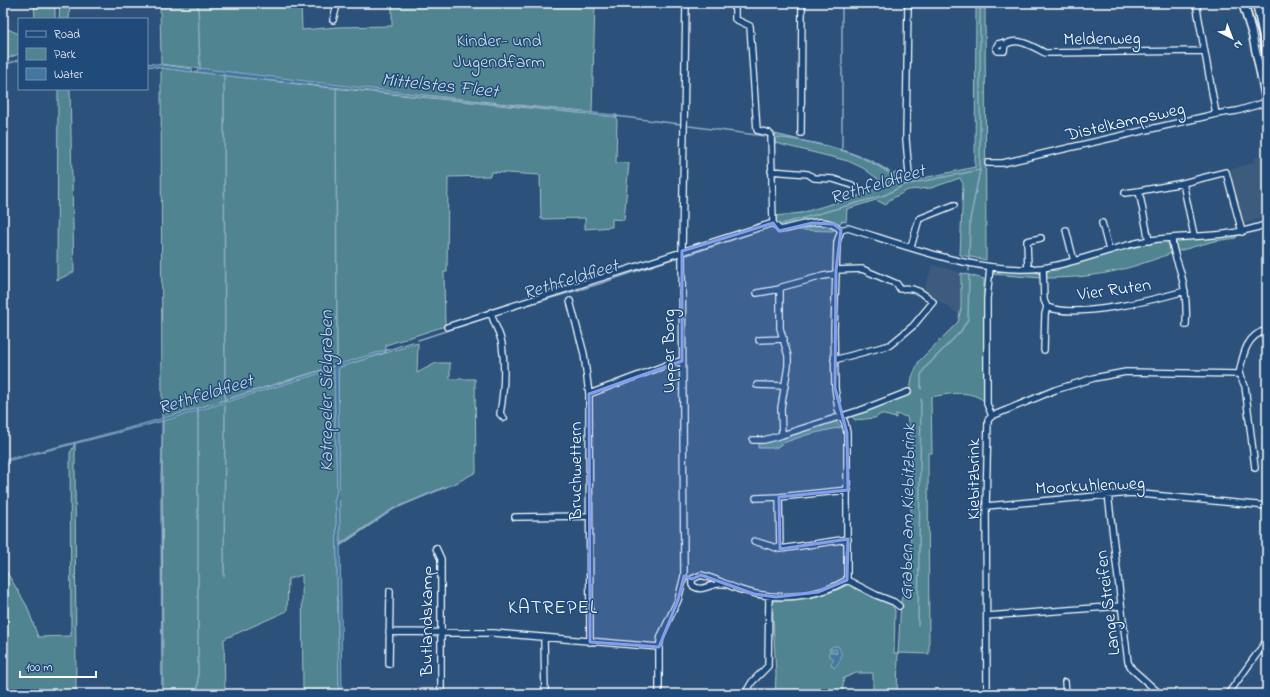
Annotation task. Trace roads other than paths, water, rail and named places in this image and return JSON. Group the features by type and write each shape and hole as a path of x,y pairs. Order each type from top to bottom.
{"main road":[{"path":"1243,3 1253,35 1267,102"},
{"path":"1257,3 1267,51"}],"street":[{"path":"333,20 336,3"},
{"name":"Upper Borg","path":"659,694 659,647 662,636 678,600 684,576 682,251 686,3"},
{"path":"735,3 735,19 750,26 757,130 769,133 771,135 774,226 780,230 812,223 827,222 834,224 840,232 836,272 834,360 837,401 847,433 847,580"},
{"path":"801,133 802,3"},
{"path":"908,3 906,130 909,174"},
{"path":"1196,3 1203,51 1216,114"},
{"name":"Meldenweg","path":"1005,45 1009,42 1023,42 1045,53 1203,51"},
{"name":"Distelkampsweg","path":"988,163 1003,163 1216,114 1237,111 1267,102"},
{"path":"771,171 833,179 852,185"},
{"path":"1124,193 1182,183 1226,172 1242,232"},
{"path":"1182,183 1194,235"},
{"path":"1139,191 1149,241"},
{"path":"911,247 919,220 954,205"},
{"path":"447,327 773,223"},
{"path":"1102,223 1109,250"},
{"path":"840,232 848,228 911,247 990,267 1028,269 1043,268 1074,261 1109,250 1149,241 1194,235 1242,232 1267,224"},
{"path":"1066,230 1074,261"},
{"path":"1028,269 1026,241 1041,238"},
{"path":"1172,238 1174,257 1181,273 1185,291 1187,308 1186,325"},
{"name":"Kiebitzbrink","path":"987,694 987,424 992,416 987,404 987,299 990,267"},
{"path":"1043,268 1044,300 1047,307 1045,314 1044,350"},
{"path":"757,293 780,289 782,287 836,272 862,270 897,284 900,288 908,287 919,291 933,302 914,326 890,344 834,360"},
{"path":"780,289 780,328 788,356 788,366 781,408 782,435"},
{"name":"Vier Ruten","path":"1047,307 1055,310 1100,308 1133,304 1185,291"},
{"name":"Bruchwettern","path":"570,301 584,354 588,394 590,642"},
{"path":"491,312 493,322 498,331 502,344 503,397 500,414 504,418"},
{"path":"1255,468 1245,386 1239,374 1244,350 1250,340 1267,330"},
{"path":"759,340 784,339"},
{"path":"588,394 669,364 682,361"},
{"path":"992,416 1055,390 1094,378 1126,372 1239,374"},
{"path":"757,385 785,386"},
{"path":"753,440 764,440 782,435 880,404 908,392"},
{"path":"756,498 848,490"},
{"name":"Moorkuhlenweg","path":"986,506 1108,494 1137,494 1267,506"},
{"name":"Lange Streifen","path":"1108,494 1128,662 1132,669 1160,694"},
{"path":"779,497 780,549"},
{"path":"516,517 589,516"},
{"path":"754,542 780,549 848,539"},
{"name":"Butlandskamp","path":"436,548 441,559 441,694"},
{"path":"684,576 692,579 700,575 754,594 769,596 803,596 833,587 847,580"},
{"path":"692,579 692,584 699,590 712,584 723,584"},
{"path":"847,580 894,602 899,606"},
{"name":"Butlandskamp","path":"388,664 390,591"},
{"path":"745,694 752,682 768,666 769,596"},
{"path":"987,616 1121,606"},
{"path":"389,632 493,633 659,647"},
{"path":"544,637 545,694"},
{"path":"1228,694 1267,640"},
{"path":"1065,682 1066,694"}],"water":[{"path":"148,63 192,69 192,72 148,66"},
{"path":"198,68 507,105 617,115 617,117 237,77 197,72"},
{"path":"386,350 386,352 340,367 338,370 342,694 339,694 336,507 334,502 337,491 334,369 171,419 3,462 3,460 210,405 333,367 335,364 340,364"},
{"path":"834,646 838,646 840,649 841,658 834,668 831,664 834,659 828,655 830,651 836,654 837,653 836,649 829,650"}],"waterway":[{"path":"198,3 200,69"},
{"path":"842,3 842,151"},
{"name":"Graben am Kiebitzbrink","path":"969,259 970,220 980,170 980,3"},
{"name":"Mittelstes Fleet","path":"3,65 18,60"},
{"path":"224,75 225,401"},
{"name":"Katrepeler Sielgraben","path":"336,88 337,364"},
{"name":"Mittelstes Fleet","path":"615,116 680,124"},
{"name":"Mittelstes Fleet","path":"689,126 764,136"},
{"name":"Mittelstes Fleet","path":"775,137 809,142 844,151 876,165 891,174 904,185"},
{"name":"Rethfeldfleet","path":"782,224 885,195 904,185 980,170"},
{"name":"Rethfeldfleet","path":"687,255 767,228"},
{"name":"Rethfeldfleet","path":"494,315 599,284 675,258"},
{"name":"Graben am Kiebitzbrink","path":"921,389 921,375 925,368 961,331 968,319 969,275"},
{"name":"Rethfeldfleet","path":"418,340 489,317"},
{"name":"Rethfeldfleet","path":"385,351 413,342"},
{"name":"Graben am Kiebitzbrink","path":"918,625 921,399"},
{"path":"224,577 225,406"},
{"path":"198,409 198,694"},
{"path":"162,694 161,482 163,420"},
{"path":"340,544 393,509 445,487"}],"tram line":[{"path":"1249,3 1267,86"}],"district":[{"name":"KATREPEL","path":"553,606"}],"park label":[{"name":"Kinder- und Jugendfarm","path":"499,50"}]}
